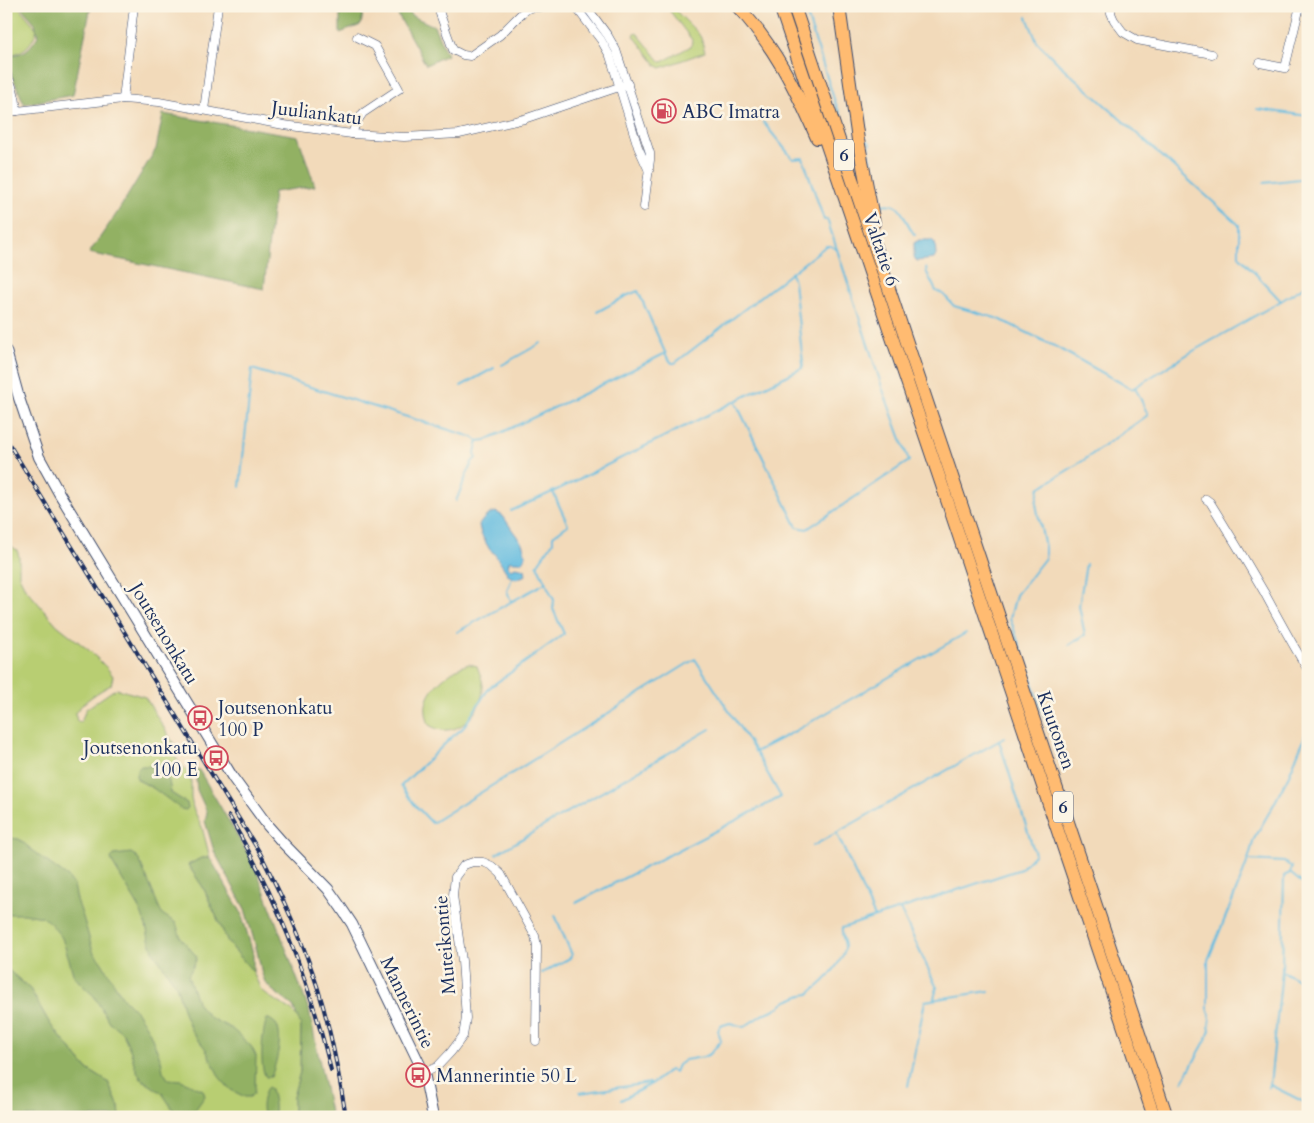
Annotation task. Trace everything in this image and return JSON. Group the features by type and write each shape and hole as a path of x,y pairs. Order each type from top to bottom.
{"highway":[{"path":"737,6 770,46 785,70 853,222"},
{"name":"Valtatie 6","path":"780,6 853,222 953,500"},
{"name":"Valtatie 6","path":"794,6 894,304 953,500"},
{"path":"839,6 865,177 894,304"},
{"name":"Kuutonen","path":"953,500 986,618 1154,1117"},
{"name":"Kuutonen","path":"953,500 1167,1117"}],"street":[{"path":"123,99 134,6"},
{"path":"204,110 218,6"},
{"path":"439,6 453,50 470,56 500,35 529,8 547,6"},
{"path":"575,6 601,40 624,85"},
{"path":"586,6 616,50 638,146 649,171 644,207"},
{"path":"1110,6 1114,20 1123,32 1136,40 1212,54"},
{"path":"1260,63 1285,68 1300,6"},
{"path":"352,134 356,123 363,113 399,89 375,46 357,36"},
{"path":"6,74 16,99 16,111"},
{"name":"Juuliankatu","path":"6,111 123,99 159,102 284,125 352,134 404,137 459,134 524,119 624,85"},
{"name":"Joutsenonkatu","path":"6,351 19,398 39,457 59,492 233,778 273,832 328,889 340,906"},
{"path":"1206,499 1210,502 1235,542 1288,638 1308,670"},
{"name":"Muteikontie","path":"424,1073 437,1067 463,1036 466,1018 462,961 453,895 455,877 464,865 473,862 483,862 492,866 500,874 535,936 537,946 536,1041"},
{"name":"Mannerintie","path":"340,906 352,924 424,1073 433,1117"}],"green space":[{"path":"6,6 18,6 37,29 29,45 22,51 14,54 6,50"},
{"path":"20,6 91,6 73,95 24,104 6,61 6,55 22,53 32,45 38,36 35,23"},
{"path":"340,6 364,6 361,25 340,33"},
{"path":"393,6 407,6 412,16 434,26 447,55 426,65"},
{"path":"666,6 671,6 698,33 705,52 661,68 657,66 634,36 637,33 662,62 691,46 692,40"},
{"path":"163,114 298,136 315,186 274,192 264,289 89,253 117,213 156,149"},
{"path":"6,543 17,550 19,556 19,576 25,588 57,625 90,651 113,676 111,685 83,704 75,713 77,721 81,722 86,709 117,689 145,697 174,744 177,760 189,771 193,808 202,827 210,858 201,858 188,865 203,887 228,942 253,972 261,990 291,1010 298,1017 301,1026 300,1072 293,1097 293,1117 120,1117 119,1107 108,1082 87,1069 50,1024 30,989 6,968","holes":["167,777 171,793 182,800 138,780"]},
{"path":"469,664 477,666 483,685 483,692 478,707 468,720 455,729 442,730 429,725 426,707 431,692 442,679"},
{"path":"141,766 153,767 164,773 169,781 171,793 187,803 188,808 186,810 181,809 153,788 138,780 136,776 137,770"},
{"path":"195,769 199,770 255,866 309,1010 331,1117 293,1117 293,1097 300,1072 301,1026 293,1006 272,990 265,982 245,909 214,851 205,821 207,812 197,790"},
{"path":"10,838 19,839 68,877 74,885 93,951 123,998 137,1012 149,1031 161,1060 163,1071 168,1079 181,1080 203,1090 205,1096 190,1117 178,1117 162,1093 141,1079 123,1033 109,1022 94,996 73,974 62,938 51,924 43,917 6,914 6,867 9,854 6,850 6,840"},
{"path":"131,853 140,862 162,914 176,923 181,938 197,957 188,976 198,1004 209,1017 232,1029 251,1046 256,1056 255,1087 254,1093 250,1097 245,1097 231,1090 220,1078 205,1048 192,1032 176,985 154,953 139,907 111,858 114,855"},
{"path":"201,858 210,858 241,912 253,953 253,972 228,942 203,887 188,865"},
{"path":"6,968 30,989 50,1024 87,1069 108,1082 119,1107 120,1117 6,1117"},
{"path":"267,1019 276,1024 279,1036 277,1058 271,1077 266,1077 262,1066 263,1040"},
{"path":"268,1087 271,1089 273,1099 273,1117 264,1117 262,1110 262,1103"}],"water":[{"path":"919,240 932,240 935,243 936,255 934,259 917,261 914,258 914,243"},
{"path":"496,512 503,516 522,543 526,555 522,562 510,560 508,565 510,569 516,567 525,569 526,575 516,579 509,576 481,534 479,525 486,517"}],"waterway":[{"path":"804,6 835,102 852,146 854,145"},
{"path":"1027,17 1037,42 1060,65 1239,225 1239,256 1281,301"},
{"path":"1257,109 1308,116"},
{"path":"735,401 797,527 807,529 909,461 883,390 827,219 824,220 803,158 793,159 763,122"},
{"path":"862,141 868,141 870,144 870,158 877,193 882,205"},
{"path":"1264,183 1308,178"},
{"path":"877,206 886,204 898,207 915,235"},
{"path":"597,312 638,291 667,357 672,363 675,363 826,246 831,246 837,250"},
{"path":"926,268 936,291 943,294 954,306 999,319 1056,347 1132,389 1308,284"},
{"path":"511,511 802,368 794,282 791,273"},
{"path":"502,365 541,343"},
{"path":"240,487 252,369 472,437 478,441 486,440 666,353"},
{"path":"461,386 494,368"},
{"path":"1044,717 1010,618 1016,595 1045,558 1045,547 1036,504 1039,488 1081,462 1148,415 1135,387"},
{"path":"456,501 472,462 476,458 475,452 478,441"},
{"path":"553,492 568,525 553,536 553,542 537,565 554,600 553,609 564,634 489,688 463,728 401,786 414,804 432,823 695,659 755,751 781,797 576,903"},
{"path":"1069,645 1085,635 1079,606 1086,564"},
{"path":"511,601 507,591 512,578"},
{"path":"457,632 545,583"},
{"path":"755,752 966,633"},
{"path":"496,854 710,729"},
{"path":"1183,1081 1210,1030 1208,960 1239,884 1254,839 1289,775 1308,729"},
{"path":"813,846 1004,738"},
{"path":"621,1100 653,1083 670,1070 675,1072 678,1065 685,1060 710,1054 721,1041 718,1031 720,1026 730,1023 744,1027 787,1001 809,994 828,977 842,957 845,948 842,928 1021,869 1035,854 999,741"},
{"path":"836,832 875,917"},
{"path":"1248,860 1284,862 1292,867 1290,873"},
{"path":"1290,873 1308,888"},
{"path":"1268,1088 1270,1085 1282,971 1284,876 1290,873"},
{"path":"900,909 937,988 934,998"},
{"path":"542,973 570,958 572,955 555,915"},
{"path":"1282,971 1308,985"},
{"path":"908,1086 925,1001 989,991"},
{"path":"580,1093 650,1083"},
{"path":"1270,1085 1308,1104"}],"railway":[{"path":"6,439 260,853 291,917 314,977 331,1036 346,1117"},
{"path":"229,816 262,877 290,939 313,1003 331,1070"}],"place":[{"name":"ABC Imatra","path":"664,111"},
{"name":"Joutsenonkatu 100 P","path":"200,718"},
{"name":"Joutsenonkatu 100 E","path":"216,758"},
{"name":"Mannerintie 50 L","path":"418,1075"}]}
